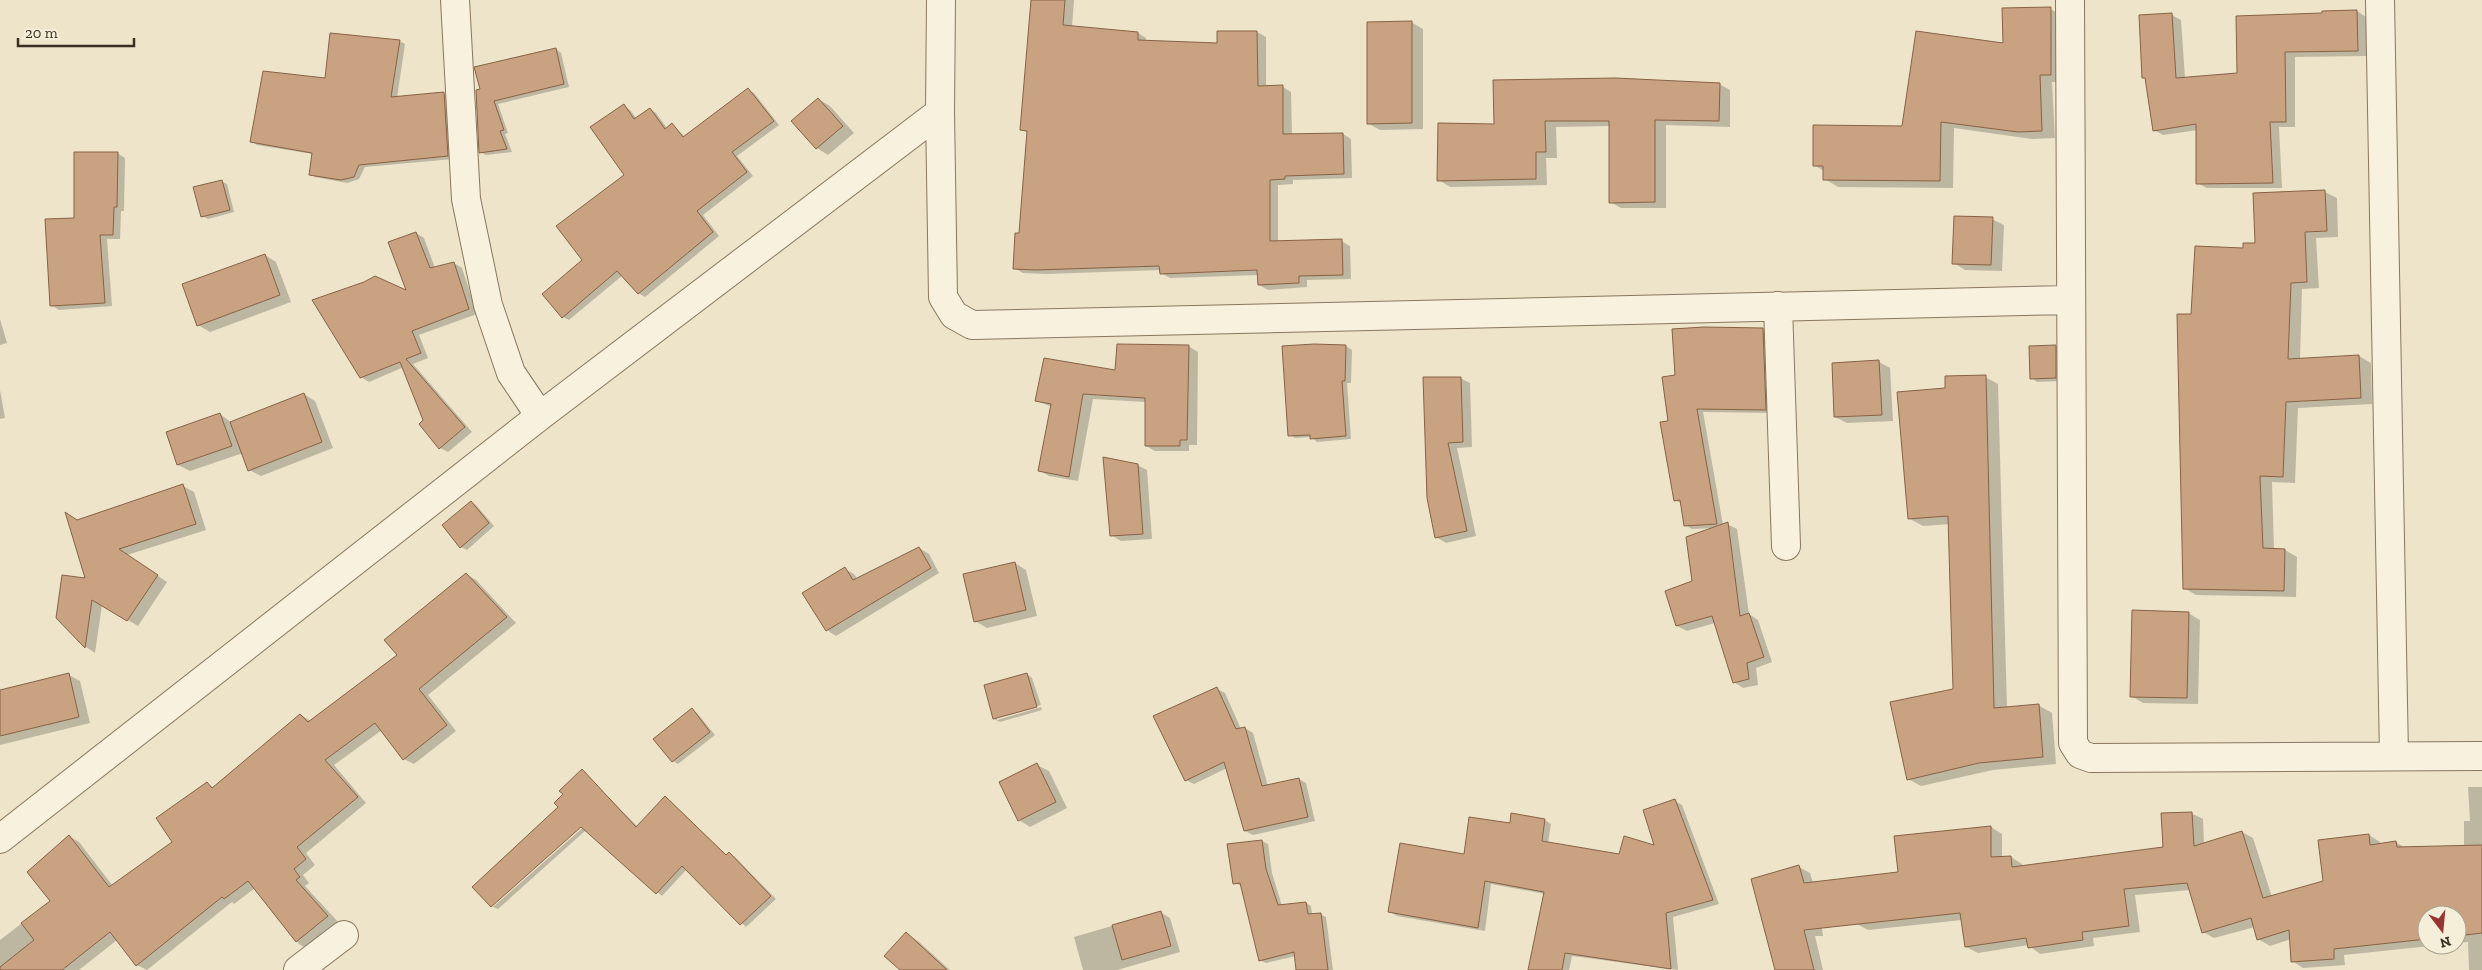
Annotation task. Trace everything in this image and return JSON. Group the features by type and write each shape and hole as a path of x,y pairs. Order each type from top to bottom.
{"street":[{"path":"454,0 468,209 488,306 511,373 540,416"},
{"path":"941,0 940,112 943,297 954,315 972,324 2070,300"},
{"path":"2070,0 2073,743 2080,754 2091,758 2482,756"},
{"path":"2380,0 2394,756"},
{"path":"0,839 540,416 940,112"},
{"path":"1778,306 1786,546"},
{"path":"298,970 344,935"}],"building":[{"path":"1031,0 1065,0 1063,25 1138,32 1138,40 1217,43 1217,31 1257,31 1258,86 1283,85 1283,134 1343,133 1344,174 1285,176 1285,179 1270,180 1270,241 1342,239 1343,275 1299,276 1299,283 1258,285 1257,270 1160,274 1159,266 1013,269 1015,233 1019,233 1027,131 1020,130"},
{"path":"2051,7 2051,75 2040,75 2042,131 2018,132 1941,122 1940,181 1823,180 1823,166 1813,166 1813,125 1902,126 1916,31 2003,43 2002,8"},
{"path":"2357,10 2358,51 2285,52 2286,122 2270,122 2273,183 2196,184 2196,124 2153,131 2145,78 2142,78 2139,15 2172,13 2176,78 2237,73 2236,16"},
{"path":"1412,21 1412,123 1367,124 1367,22"},
{"path":"330,33 400,40 391,97 444,92 448,156 359,165 354,177 341,180 309,175 312,153 250,142 263,71 325,78"},
{"path":"556,48 564,84 494,101 504,130 500,131 507,149 479,153 476,90 480,89 474,67"},
{"path":"1615,78 1720,83 1719,121 1655,120 1655,202 1609,203 1609,121 1545,121 1546,152 1536,152 1536,179 1437,181 1438,123 1494,124 1493,80"},
{"path":"748,88 774,121 732,152 747,172 697,211 713,232 638,294 617,271 562,318 542,294 582,260 556,226 624,175 590,127 624,104 634,119 650,108 665,129 672,123 683,137"},
{"path":"818,98 843,126 816,149 791,121"},
{"path":"74,152 118,152 117,207 114,207 113,235 100,235 105,303 50,306 45,219 74,218"},
{"path":"222,180 230,210 201,217 193,187"},
{"path":"2325,190 2327,231 2305,232 2307,282 2291,283 2288,359 2359,355 2361,398 2286,402 2283,477 2260,476 2263,548 2285,549 2284,591 2183,589 2177,314 2191,314 2195,246 2243,248 2243,243 2255,243 2253,193"},
{"path":"1954,216 1993,217 1991,265 1952,264"},
{"path":"416,232 430,268 454,262 469,309 412,331 421,353 406,359 465,427 439,449 419,424 423,420 400,362 360,378 312,300 364,282 375,276 406,290 388,242"},
{"path":"265,254 280,295 197,326 182,284"},
{"path":"1704,327 1763,328 1766,410 1697,409 1717,524 1684,526 1680,500 1674,501 1660,422 1668,421 1662,377 1675,375 1672,329"},
{"path":"1117,344 1189,345 1187,440 1180,440 1180,446 1145,446 1145,398 1083,394 1069,477 1038,471 1051,404 1035,401 1044,358 1115,370"},
{"path":"1346,345 1345,381 1342,381 1346,436 1310,439 1310,435 1288,436 1282,346"},
{"path":"2056,345 2056,378 2030,379 2029,346"},
{"path":"1879,360 1882,415 1834,417 1832,363"},
{"path":"1986,375 1994,708 2039,704 2043,757 1979,763 1907,780 1890,702 1953,689 1948,516 1908,519 1897,392 1945,388 1945,376"},
{"path":"1423,377 1461,377 1463,442 1448,443 1467,531 1435,538 1427,498"},
{"path":"304,393 322,442 248,471 230,422"},
{"path":"220,413 232,446 177,465 166,432"},
{"path":"1103,457 1138,464 1143,534 1110,536"},
{"path":"183,484 196,524 119,549 158,575 127,621 92,600 85,648 56,618 62,575 85,578 65,512 77,520"},
{"path":"471,501 489,523 460,548 442,525"},
{"path":"1728,522 1740,616 1749,613 1764,657 1747,663 1749,679 1733,683 1712,616 1676,626 1665,591 1692,581 1686,537"},
{"path":"919,547 931,568 826,631 802,593 845,567 853,580"},
{"path":"1015,562 1026,610 974,622 963,574"},
{"path":"466,573 507,617 419,689 447,725 403,760 375,723 325,760 358,797 297,847 306,859 294,869 300,877 296,880 328,916 296,942 248,881 224,899 222,897 136,966 110,932 62,970 0,970 0,967 34,940 21,923 50,901 27,872 69,835 109,887 172,842 156,818 207,782 212,788 300,714 308,722 397,655 384,640"},
{"path":"2132,610 2189,612 2187,698 2130,697"},
{"path":"69,673 79,717 0,736 0,690"},
{"path":"1027,673 1037,707 993,719 984,685"},
{"path":"1217,687 1236,729 1245,727 1262,786 1299,778 1308,817 1244,831 1224,762 1185,781 1153,716"},
{"path":"692,708 710,732 672,762 653,739"},
{"path":"1037,763 1056,802 1018,821 999,782"},
{"path":"582,769 636,827 665,796 726,855 729,852 771,896 740,925 682,866 656,894 581,827 491,907 472,887 558,807 554,803 563,794 559,791"},
{"path":"1675,799 1713,900 1666,913 1671,969 1565,953 1562,970 1528,970 1544,892 1485,881 1478,928 1388,912 1400,843 1464,854 1469,817 1510,823 1511,813 1545,819 1542,841 1619,854 1624,836 1654,845 1643,810"},
{"path":"2192,812 2194,846 2242,831 2263,898 2323,881 2318,840 2369,834 2370,845 2396,841 2397,847 2482,845 2482,933 2467,935 2467,905 2417,905 2417,940 2334,949 2334,959 2291,962 2289,930 2257,940 2251,918 2202,933 2187,883 2124,889 2129,926 2082,932 2083,940 2028,948 2026,938 1965,947 1960,913 1804,930 1814,970 1775,970 1751,879 1799,865 1804,883 1898,872 1894,836 1991,826 1991,857 2011,856 2012,867 2163,847 2161,813"},
{"path":"1262,840 1266,869 1278,905 1306,902 1308,914 1321,913 1328,970 1296,970 1294,952 1259,961 1240,883 1233,884 1227,844"},
{"path":"1161,911 1171,946 1122,960 1112,925"},
{"path":"906,932 947,970 900,970 884,956"}]}
